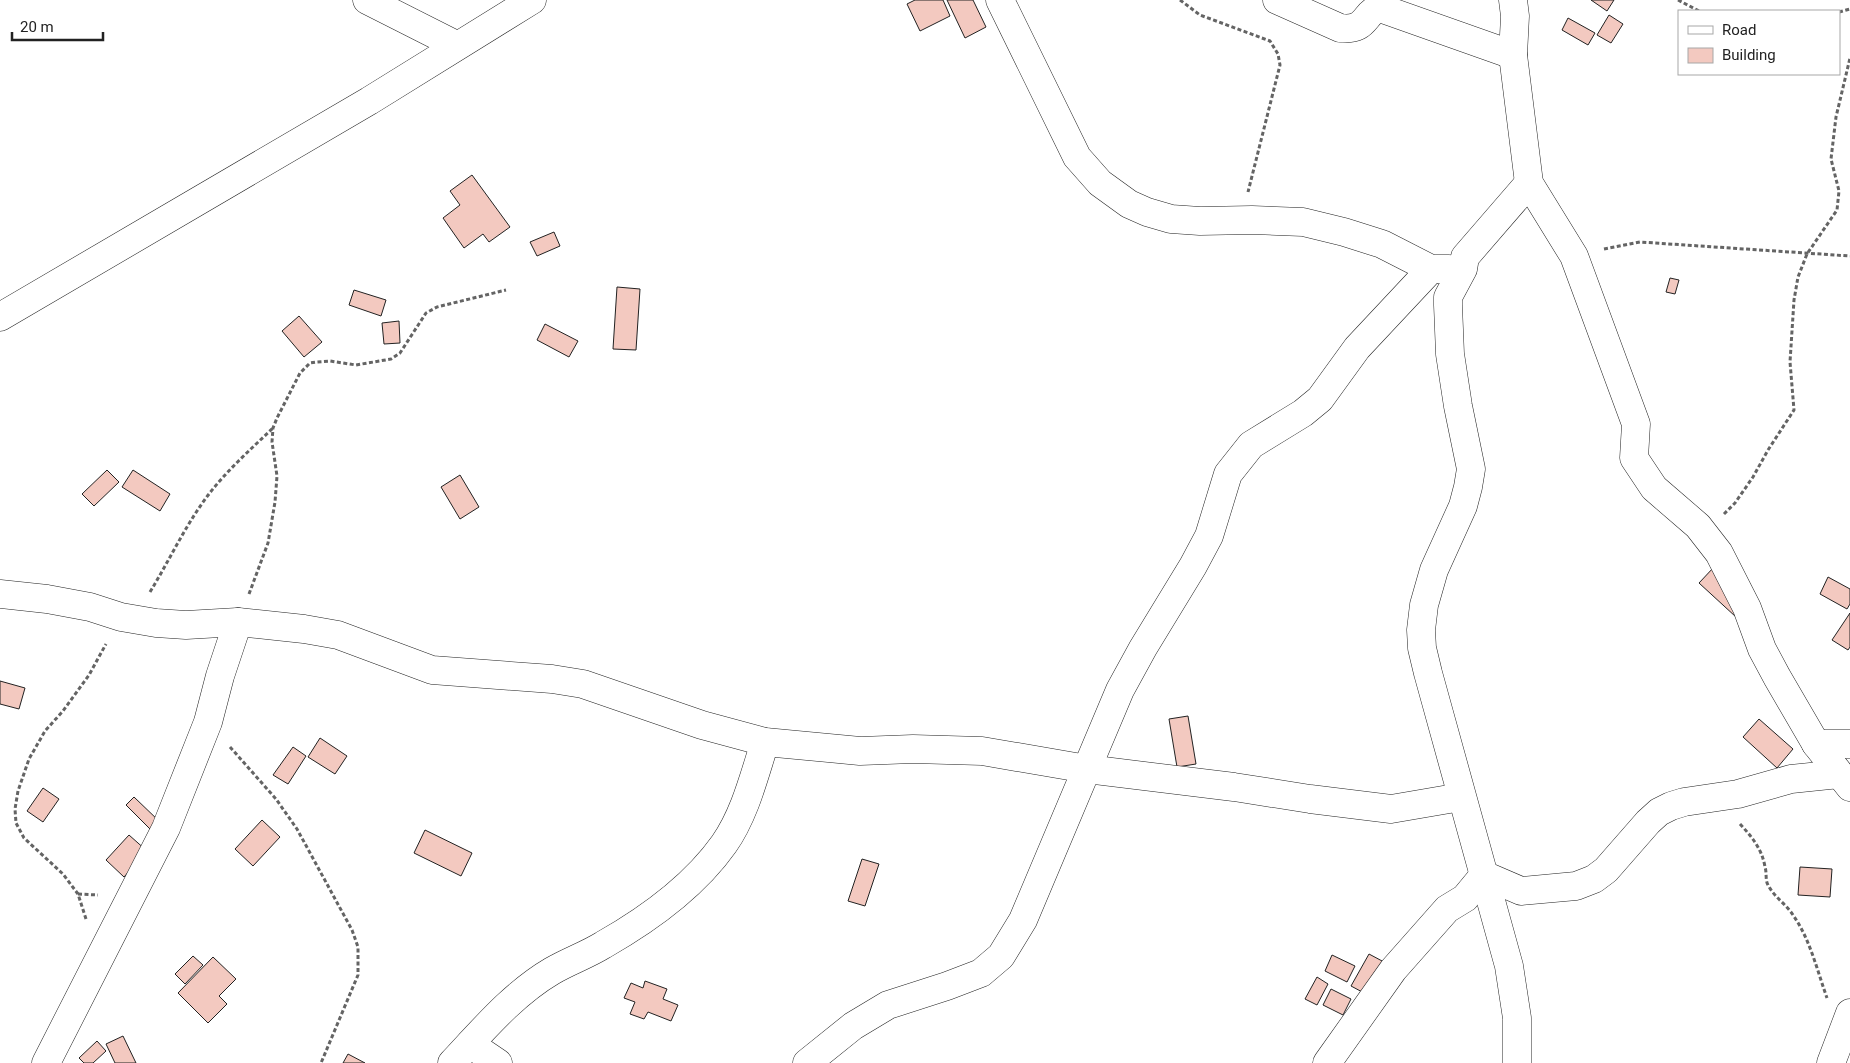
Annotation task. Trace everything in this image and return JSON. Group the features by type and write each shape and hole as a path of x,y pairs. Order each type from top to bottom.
{"street":[{"path":"367,0 456,46"},
{"path":"0,317 368,101 532,0"},
{"path":"1000,0 1077,157 1100,183 1129,204 1171,219 1303,222 1382,244 1431,269 1463,269"},
{"path":"1277,0 1340,28 1350,29 1358,27 1374,10 1383,9 1513,56"},
{"path":"1520,5 1513,56 1529,183 1574,256 1636,424 1634,458 1654,488 1698,526 1719,553 1747,608 1762,650 1816,744 1845,781"},
{"path":"1517,1063 1517,1018 1509,966 1428,673 1422,648 1421,630 1424,605 1432,578 1463,506 1471,469 1450,354 1448,297 1463,269 1465,257 1529,183"},
{"path":"807,1063 853,1026 888,1005 948,986 981,973 1001,956 1023,920 1120,690 1209,536 1228,474 1251,446 1303,413 1320,399 1357,348 1431,269"},
{"path":"0,594 56,600 156,623 186,625 238,622 304,629 338,635 432,670 552,679 584,684 702,725 766,742 860,751 913,749 982,751 1087,769 1391,809 1461,797"},
{"path":"46,1063 166,828 208,722 220,676 238,622"},
{"path":"461,1054 519,994 552,971 604,945 667,903 700,874 725,842 744,804 766,742"},
{"path":"1816,744 1850,744"},
{"path":"1484,875 1521,891 1576,886 1594,879 1606,870 1632,839 1659,812 1684,802 1738,794 1791,779 1845,781"},
{"path":"1327,1063 1393,970 1447,909 1465,898 1484,875"},
{"path":"1836,1051 1850,1013"},
{"path":"461,1054 498,1063"}],"path":[{"path":"1180,0 1200,15 1270,40 1280,59 1241,220"},
{"path":"1678,0 1697,10"},
{"path":"1704,534 1735,503 1794,410 1790,362 1798,277 1807,254 1837,210 1839,191 1831,159 1836,117 1850,58"},
{"path":"1574,256 1640,242 1850,256"},
{"path":"238,622 268,543 276,502 277,476 272,442 273,428 276,418 300,373 310,363 330,361 356,365 391,359 400,353 426,313 437,307 506,290"},
{"path":"88,923 78,894 63,874 24,838 16,823 15,809 18,791 29,759 45,731 64,711 128,618 206,498 236,463 273,428"},
{"path":"208,722 276,799 297,829 352,930 358,947 358,974 321,1063"},
{"path":"1715,797 1754,840 1764,857 1766,881 1769,887 1793,915 1805,934 1836,1051"}],"building":[{"path":"915,0 943,0 950,16 920,31 907,4"},
{"path":"947,0 973,0 986,27 965,38"},
{"path":"1591,0 1614,0 1607,11"},
{"path":"1609,15 1623,24 1611,43 1597,35"},
{"path":"1568,18 1595,33 1588,45 1562,30"},
{"path":"472,175 510,227 489,242 483,234 464,248 443,218 460,205 450,191"},
{"path":"554,232 560,246 537,256 530,242"},
{"path":"1670,278 1679,280 1675,294 1666,292"},
{"path":"617,287 640,289 636,350 613,349"},
{"path":"354,290 386,300 381,316 349,305"},
{"path":"299,316 322,342 304,357 282,331"},
{"path":"399,321 400,343 384,344 382,323"},
{"path":"545,324 578,341 569,357 537,340"},
{"path":"107,470 119,482 94,506 82,494"},
{"path":"133,470 170,494 160,511 122,487"},
{"path":"460,475 479,507 460,519 441,487"},
{"path":"1714,567 1736,617 1699,583"},
{"path":"1828,577 1850,589 1850,604 1847,609 1820,594"},
{"path":"1850,613 1850,647 1848,650 1832,640"},
{"path":"0,681 25,688 19,709 0,704"},
{"path":"1188,716 1196,764 1177,767 1169,719"},
{"path":"1759,719 1793,749 1777,768 1743,737"},
{"path":"320,738 347,756 335,774 308,757"},
{"path":"293,747 306,756 288,784 273,775"},
{"path":"43,788 59,799 43,822 27,811"},
{"path":"134,797 160,822 151,830 126,805"},
{"path":"262,820 280,837 253,866 235,849"},
{"path":"425,830 472,853 461,876 414,853"},
{"path":"129,835 147,851 124,877 106,860"},
{"path":"862,859 879,864 865,906 848,901"},
{"path":"1800,867 1832,869 1830,897 1798,895"},
{"path":"1369,954 1384,962 1366,994 1351,986"},
{"path":"1332,955 1355,966 1347,982 1325,971"},
{"path":"193,956 203,965 185,984 175,974"},
{"path":"213,957 236,979 219,996 227,1004 208,1023 178,993"},
{"path":"1317,977 1328,984 1317,1005 1305,999"},
{"path":"645,981 667,989 663,999 678,1005 671,1021 648,1012 644,1019 630,1014 635,1002 624,998 631,983 643,988"},
{"path":"1331,989 1351,999 1343,1015 1323,1005"},
{"path":"123,1036 136,1063 115,1063 106,1044"},
{"path":"97,1041 106,1051 93,1063 84,1063 79,1058"},
{"path":"348,1054 365,1063 343,1063"}]}
